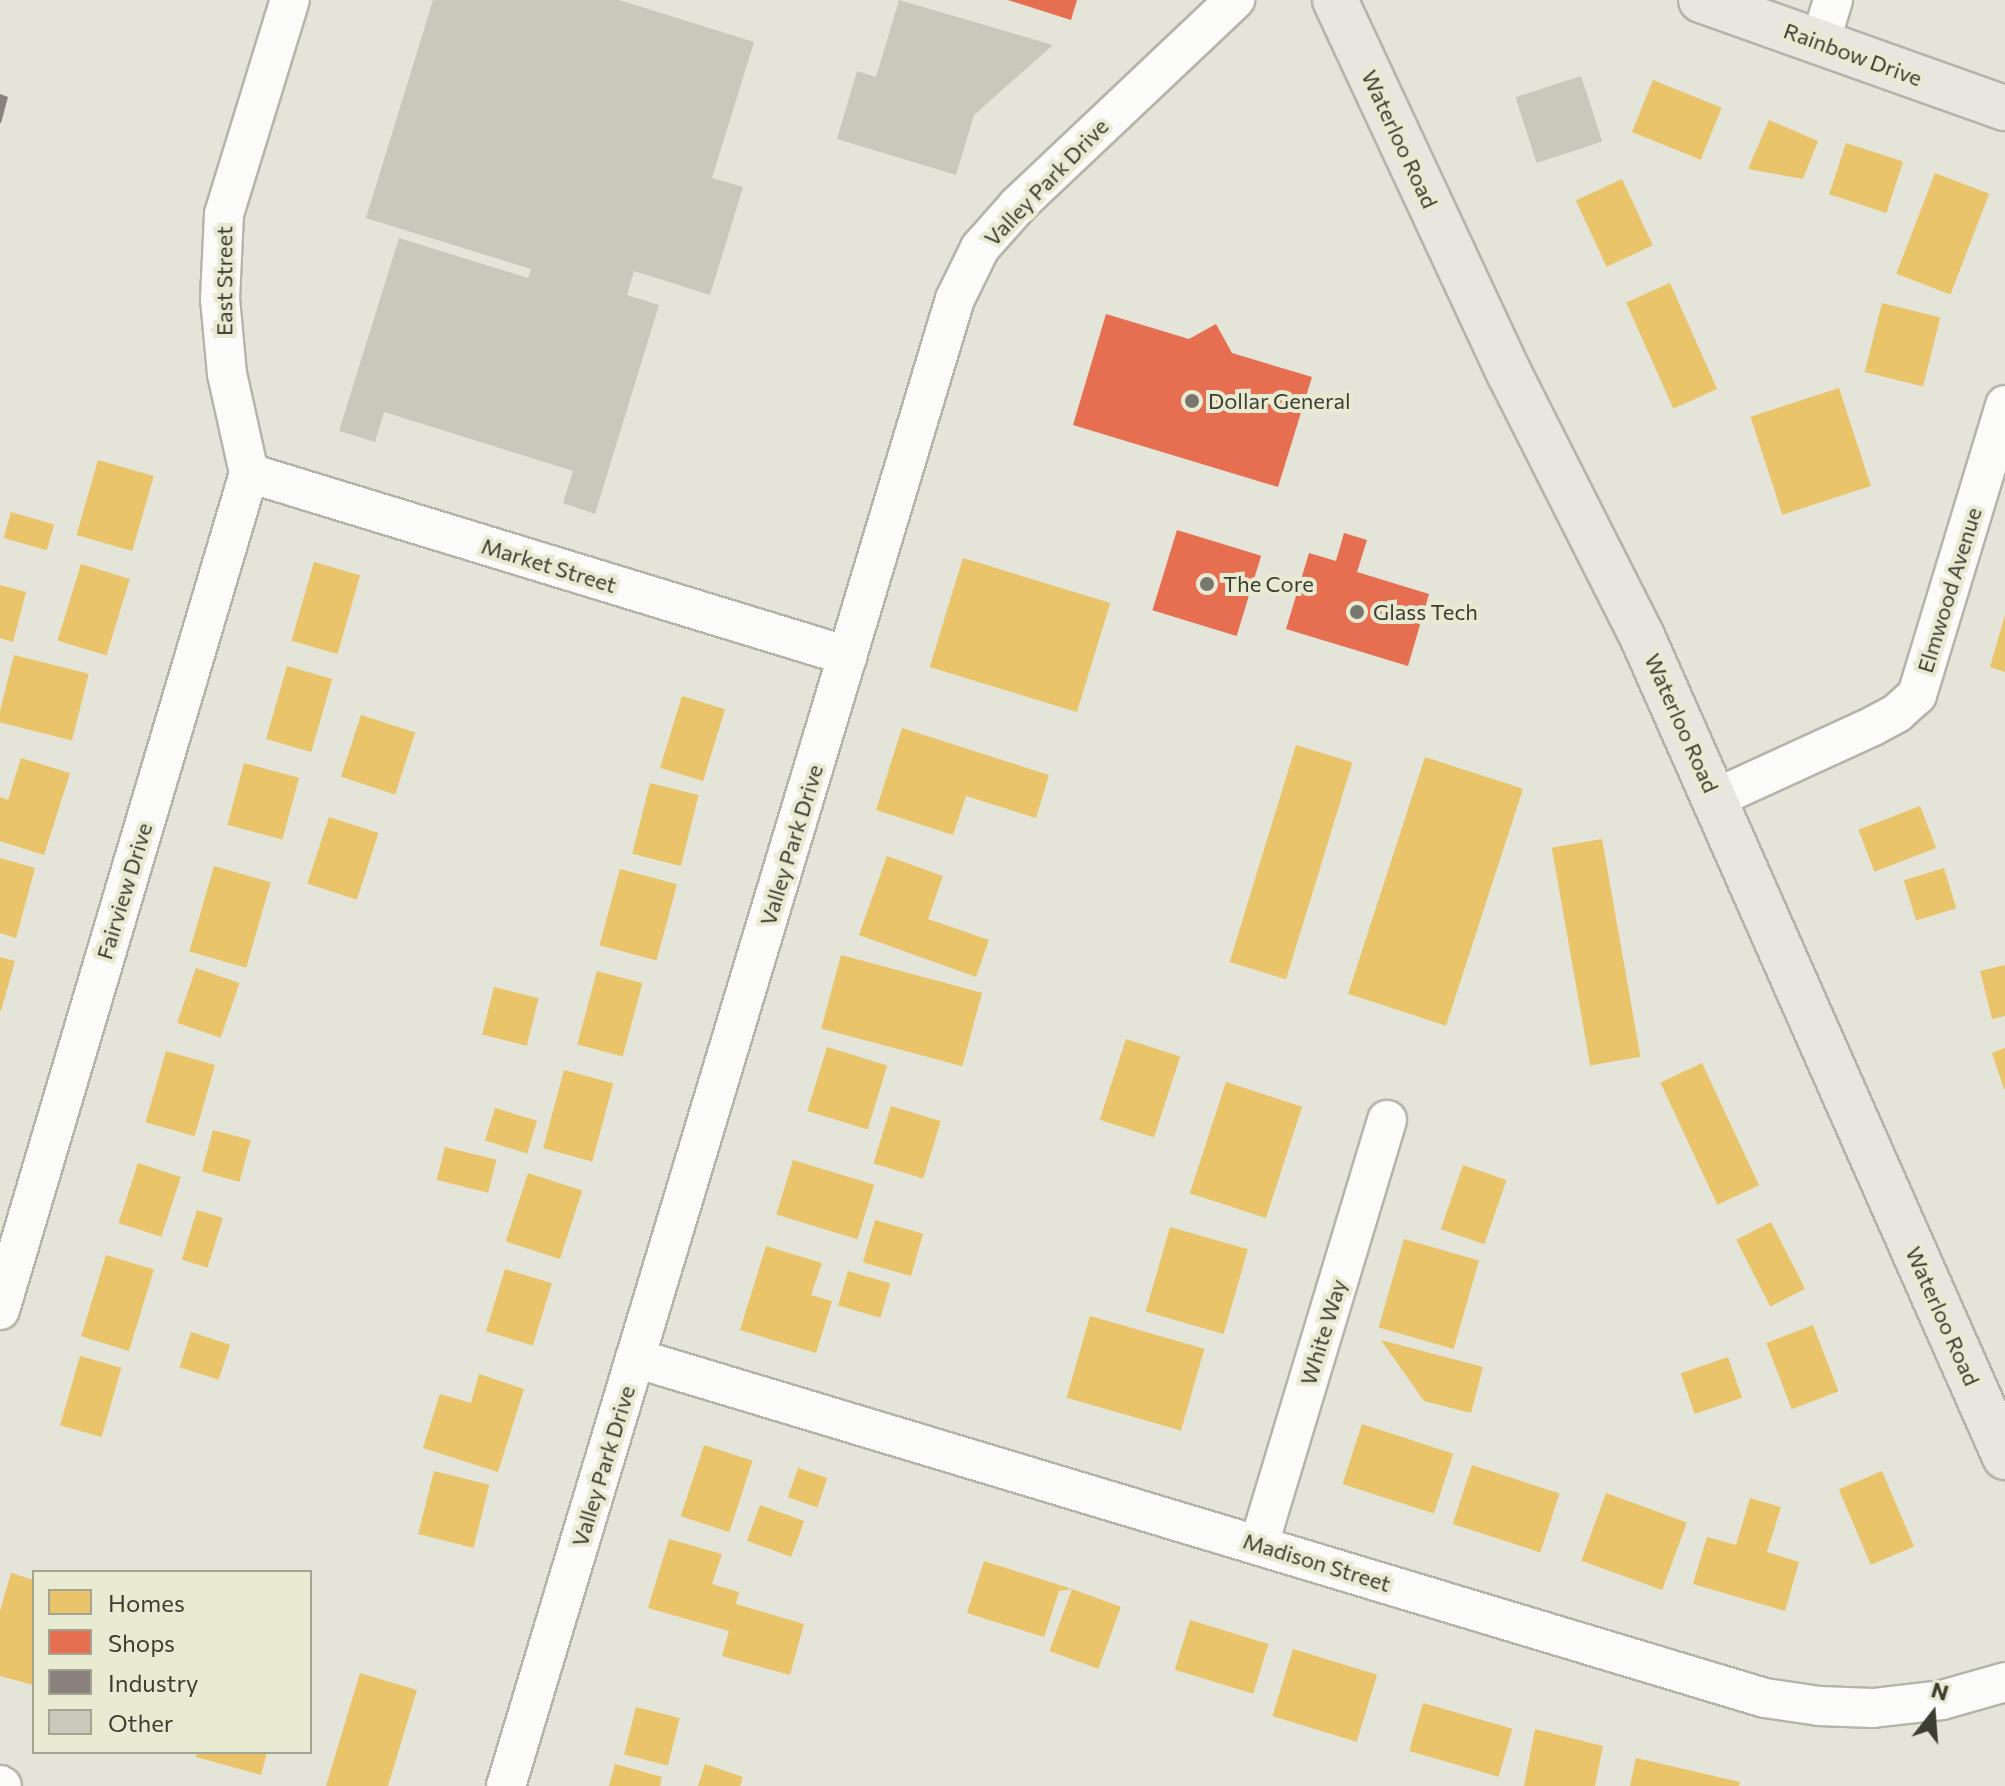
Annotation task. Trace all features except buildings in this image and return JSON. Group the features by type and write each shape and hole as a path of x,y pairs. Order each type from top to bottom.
{"main road":[{"name":"Waterloo Road","path":"1335,0 1509,373 1641,634 2005,1457"},
{"name":"Rainbow Drive","path":"1701,0 2005,108"}],"street":[{"name":"East Street","path":"249,473 227,374 221,314 224,214 290,0"},
{"name":"Valley Park Drive","path":"506,1786 955,299 980,248 1047,176 1235,0"},
{"path":"1820,43 1833,0"},
{"name":"Elmwood Avenue","path":"1716,798 1873,726 1897,713 1917,695 2005,405"},
{"name":"Market Street","path":"249,473 848,656"},
{"name":"Fairview Drive","path":"0,1310 249,473"},
{"name":"White Way","path":"1259,1544 1387,1120"},
{"name":"Madison Street","path":"635,1358 1765,1698 1819,1706 1873,1708 1942,1700 2005,1682"}],"place":[{"name":"Dollar General","path":"1192,401"},
{"name":"The Core","path":"1207,584"},
{"name":"Glass Tech","path":"1357,612"}]}
